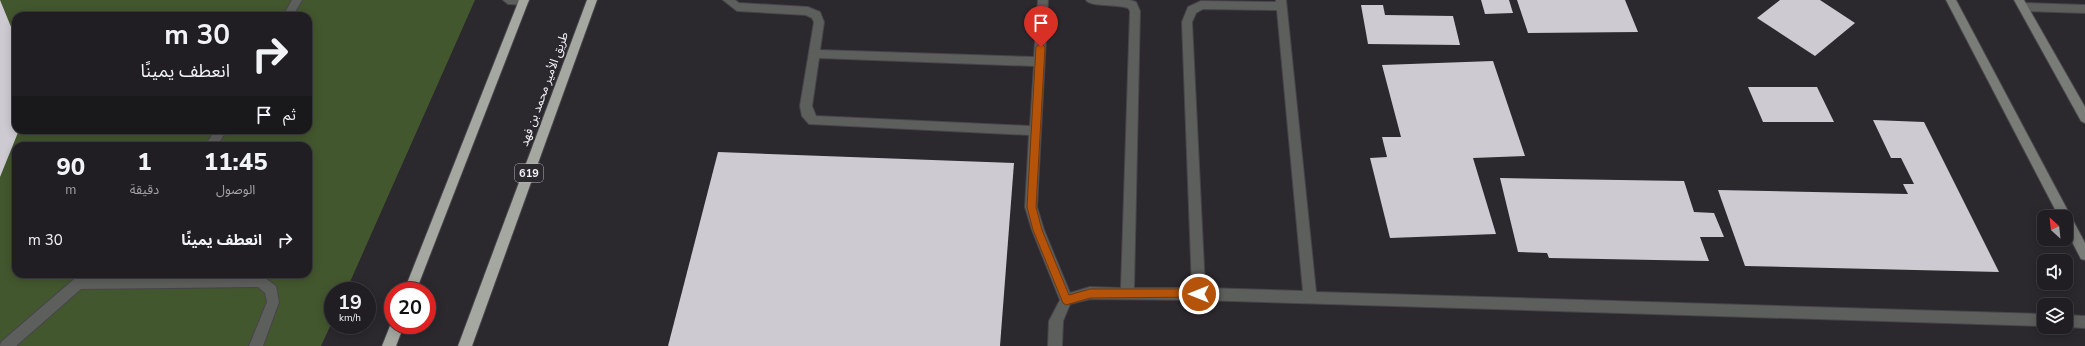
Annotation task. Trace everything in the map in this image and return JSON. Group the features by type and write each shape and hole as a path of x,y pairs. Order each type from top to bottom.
{"highway":[{"name":"طريق الأمير محمد بن فهد","path":"465,346 592,0"},
{"path":"414,282 524,1"},
{"path":"389,346 394,334"}],"street":[{"path":"290,12 297,0"},
{"path":"508,0 524,1"},
{"path":"728,0 737,7 808,11 816,15 819,22 806,106 808,116 813,121 1036,131"},
{"path":"1043,0 1031,207 1038,230 1066,300 1056,321 1055,346"},
{"path":"1091,0 1121,1 1132,5 1135,11 1127,294"},
{"path":"1951,0 2062,210"},
{"path":"1199,294 1187,22 1192,10 1201,5 1281,3 1310,298"},
{"path":"2021,4 2085,9"},
{"path":"2021,4 2085,118"},
{"path":"815,54 1040,62"},
{"path":"2073,231 2085,254"},
{"path":"6,346 85,278"},
{"path":"79,283 195,278 261,281 271,290 273,302 256,346"},
{"path":"1066,300 1090,293 1199,294 2037,320"},
{"path":"2073,321 2085,322"}],"green space":[{"path":"0,0 475,0 350,282 324,282 324,334 327,334 321,346 0,346"}],"building":[{"path":"0,0 12,29 12,134 17,134 14,142 12,142 12,147 0,177"},
{"path":"1481,0 1509,0 1513,13 1485,14"},
{"path":"1517,0 1625,0 1638,32 1528,33"},
{"path":"1780,0 1820,0 1855,23 1815,56 1757,18"},
{"path":"1361,5 1383,5 1385,15 1453,16 1460,45 1368,44"},
{"path":"1493,61 1525,156 1473,158 1496,234 1390,238 1370,158 1387,157 1382,137 1401,137 1382,65"},
{"path":"1748,87 1817,87 1834,122 1763,122"},
{"path":"1873,120 1924,122 1999,272 1745,266 1718,190 1908,194 1903,184 1914,184 1901,158 1891,158"},
{"path":"718,152 1014,163 1000,346 668,346"},
{"path":"1500,178 1684,181 1694,212 1714,213 1724,237 1700,237 1709,261 1549,258 1547,253 1518,252"}],"route":[{"path":"1041,47 1031,207 1038,230 1066,300 1090,293 1199,294"}]}
